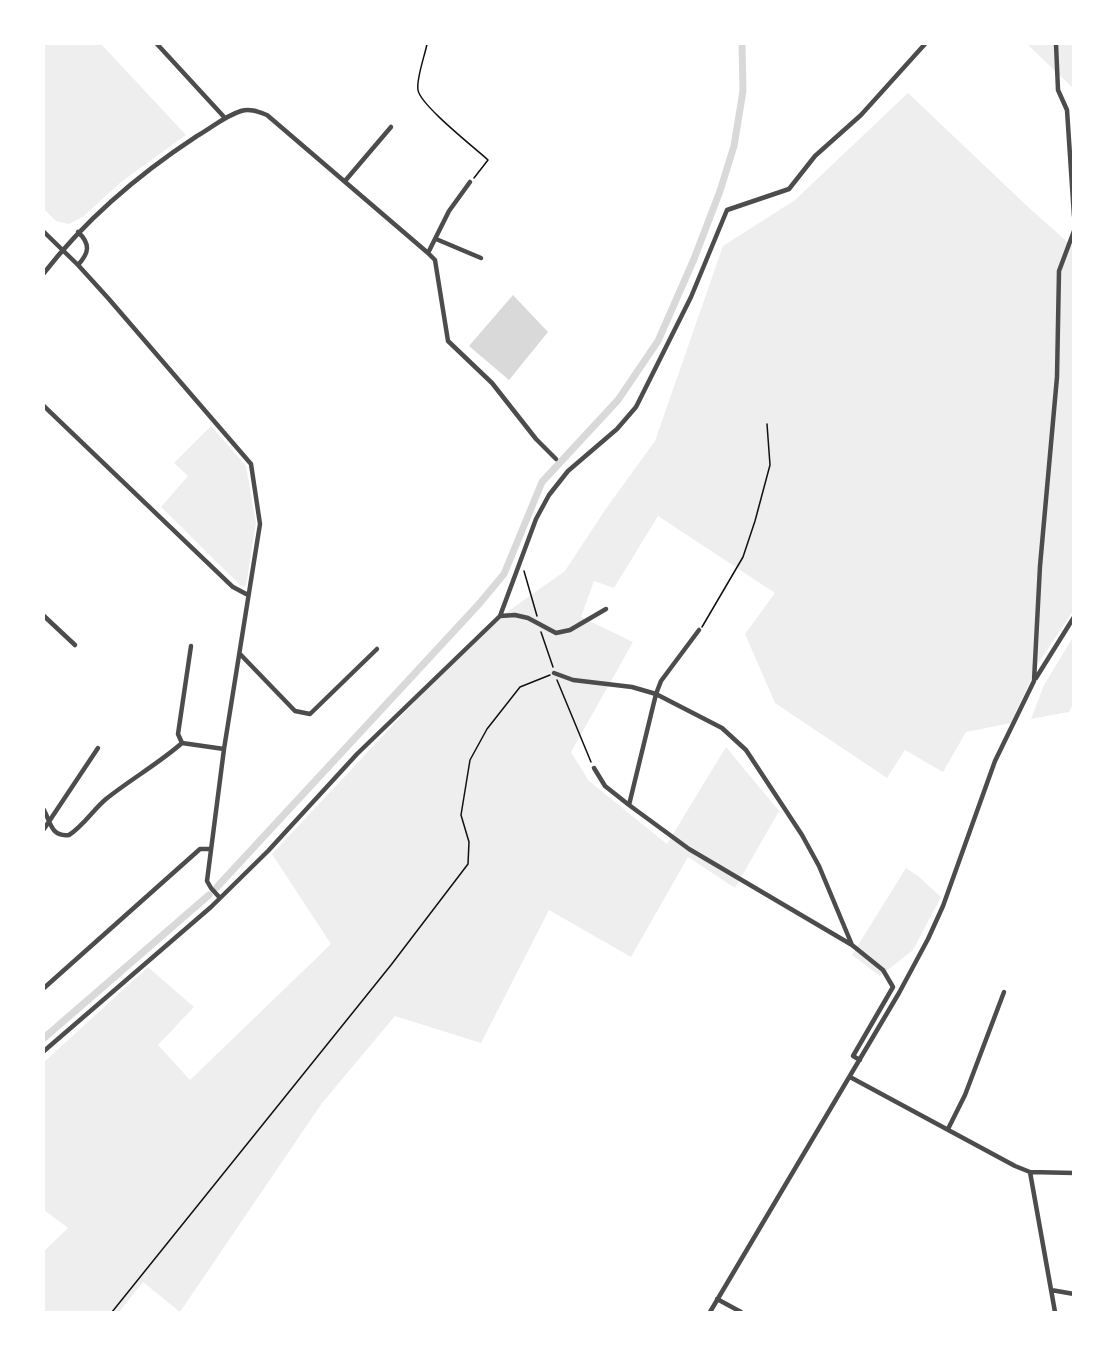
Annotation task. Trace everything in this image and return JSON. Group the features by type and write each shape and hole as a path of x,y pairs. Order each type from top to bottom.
{"street":[{"path":"157,44 225,118"},
{"path":"44,1051 220,898 357,754 500,616 536,519 549,495 568,471 617,429 636,407 691,297 727,210 789,189 815,156 861,115 926,44"},
{"path":"1056,44 1058,90 1067,110 1074,216"},
{"path":"44,273 78,232 142,175 225,118 242,110 255,110 267,115 435,260 448,341 492,383 536,439 556,459"},
{"path":"345,181 392,127"},
{"path":"427,251 470,182"},
{"path":"1034,681 1040,566 1057,377 1059,271 1074,231"},
{"path":"44,232 78,265 251,464 260,524 224,749 207,880 220,898"},
{"path":"78,232 86,240 88,248 86,256 78,265"},
{"path":"436,239 481,258"},
{"path":"44,406 233,587 248,595"},
{"path":"500,616 515,615 528,618 550,631 561,632 570,630 606,609"},
{"path":"44,616 75,645"},
{"path":"710,1312 860,1060 928,939 943,906 995,761 1034,681 1074,617"},
{"path":"629,805 661,681 699,630"},
{"path":"182,743 178,734 191,646"},
{"path":"240,654 296,711 310,714 377,649"},
{"path":"555,673 573,680 632,687 656,694 722,728 747,750 802,835 819,866 852,945"},
{"path":"44,810 52,830 63,836 74,831 97,807 125,784 161,761 182,743 224,749"},
{"path":"44,829 98,748"},
{"path":"594,768 605,786 689,849 852,945 883,970 893,987 853,1056 860,1060"},
{"path":"44,988 200,849 210,849"},
{"path":"948,1130 965,1095 1004,992"},
{"path":"850,1077 1015,1166 1030,1172 1074,1173"},
{"path":"1030,1172 1055,1312"},
{"path":"1051,1290 1074,1294"},
{"path":"717,1299 741,1312"}],"path":[{"path":"427,44 418,91 422,98 488,160 470,182"},
{"path":"699,630 738,566 755,521 770,465 767,424"},
{"path":"524,570 555,673 594,768"},
{"path":"112,1312 391,965 468,864 469,842 461,815 470,760 487,729 520,687 555,673"}],"shaded area":[{"path":"44,44 101,44 186,135 121,182 84,216 69,224 56,221 44,209"},
{"path":"1027,44 1073,44 1073,88"},
{"path":"908,93 1073,247 1073,611 1039,662 1011,723 966,732 943,772 905,750 887,778 775,703 745,634 775,593 658,516 614,588 594,581 581,617 633,642 571,752 589,781 667,844 726,747 779,811 735,888 688,857 631,957 549,910 481,1043 395,1016 322,1103 180,1312 143,1282 119,1312 44,1312 44,1251 68,1228 44,1210 44,1062 148,967 194,1007 158,1045 190,1080 331,944 272,854 483,629 565,571 605,510 655,441 723,246 795,200"},
{"path":"513,295 548,332 509,380 469,346"},
{"path":"211,426 246,466 256,523 246,586 242,587 161,507 188,476 174,463"},
{"path":"1073,637 1073,704 1069,712 1031,719 1044,685"},
{"path":"906,868 941,897 913,950 880,976 852,955"}],"waterway":[{"path":"217,887 479,604 504,574 542,482 618,400 658,341 694,259 720,191 734,146 743,91 742,44"},
{"path":"44,1038 209,895"}]}
